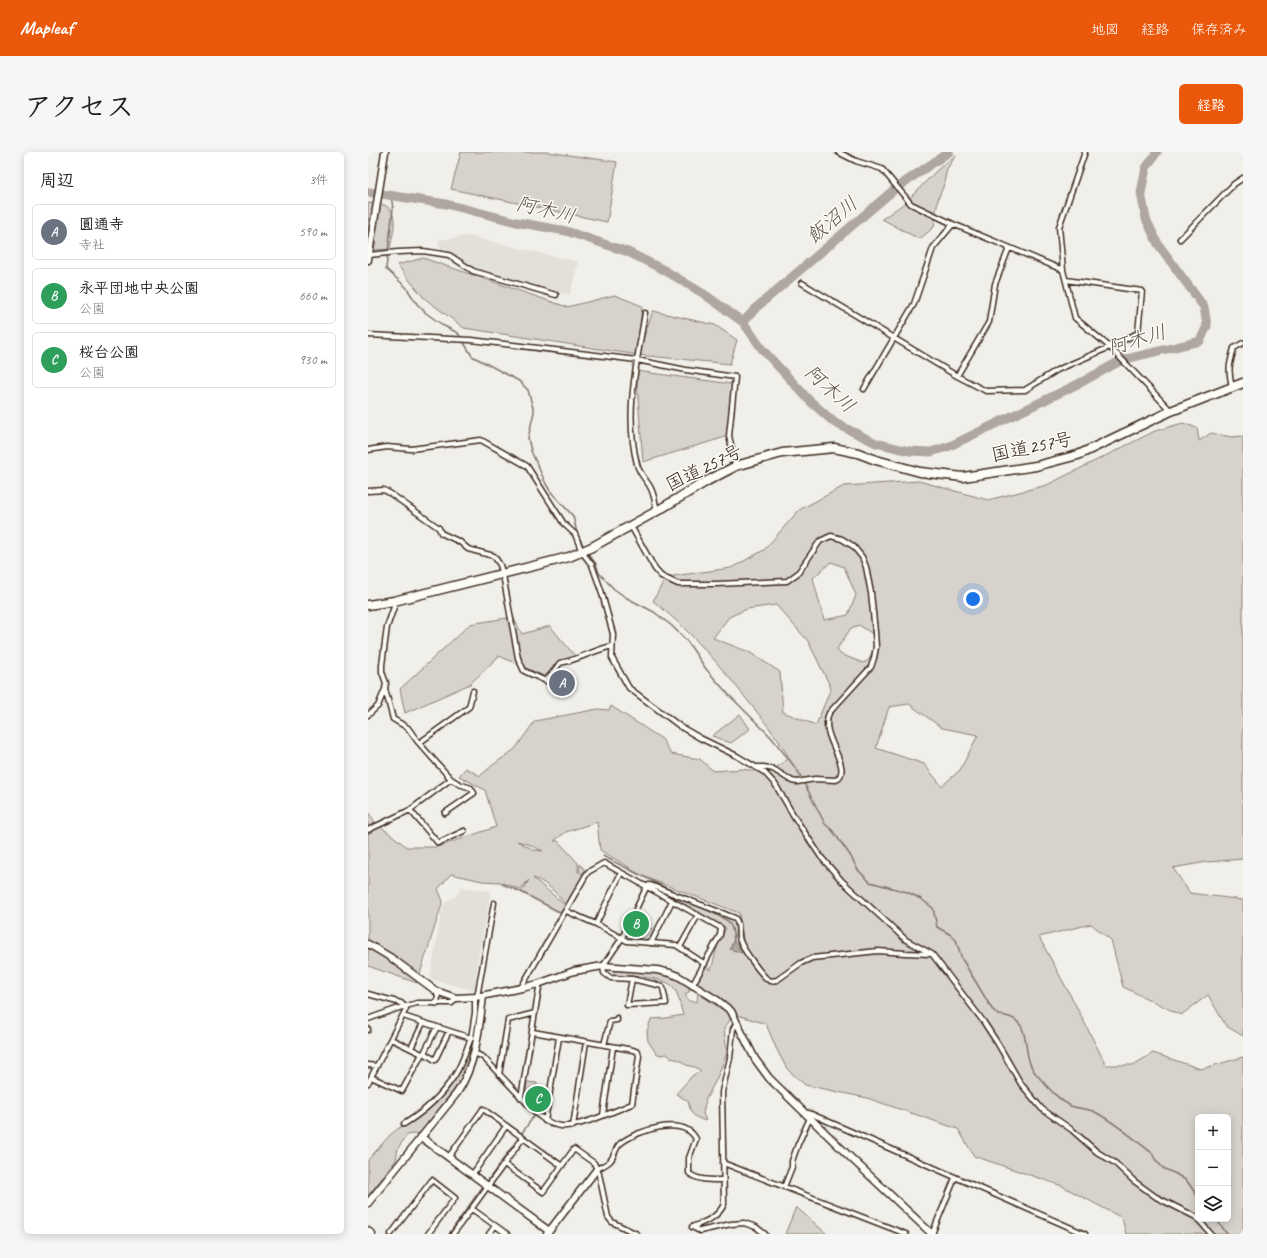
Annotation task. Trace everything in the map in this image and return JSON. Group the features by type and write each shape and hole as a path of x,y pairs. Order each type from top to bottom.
{"highway":[{"name":"国道257号","path":"368,605 394,601 503,575 569,557 592,547 736,466 782,453 834,448 858,453 876,460 920,472 963,477 1036,466 1078,455 1171,411 1243,383"}],"street":[{"path":"385,152 368,258 382,254 424,251 449,255 473,271 556,295"},
{"path":"838,152 856,162 882,169 911,204 953,224 1063,270"},
{"path":"1085,152 1059,226 1063,270 1075,318 1110,347 1171,411"},
{"path":"1180,239 1234,184 1243,178"},
{"path":"864,389 914,304 933,248 953,224"},
{"path":"958,376 989,322 995,284 1009,248"},
{"path":"802,283 894,339 986,391 1025,390 1057,370 1138,333 1142,291 1066,280"},
{"path":"645,313 637,360 631,422 632,443 637,466 641,475 650,485 654,495 657,511"},
{"path":"368,335 471,340 637,360 735,378 729,436 736,466"},
{"path":"1232,387 1228,370 1234,348 1243,344"},
{"path":"368,450 387,447 411,449 481,440 527,466 564,524 575,534 582,552 592,566 614,634 612,658 629,688 671,721 764,772 775,784 809,841 842,881 906,940 932,954 983,1021 998,1044 1020,1084 1042,1109 1072,1130 1097,1152 1115,1164 1134,1181 1156,1197 1196,1217 1211,1234"},
{"path":"368,490 384,490 388,492 439,528 441,534 460,542 468,549 494,556 500,565 503,575 518,658 524,672 546,681 560,663 574,660 612,646"},
{"path":"631,525 655,569 661,576 681,585 787,581 798,573 817,544 831,536 839,537 846,541 853,546 862,557 866,567 871,593 876,648 871,667 827,717 826,727 842,768 840,777 836,780 815,779 800,782 792,781 773,769 756,767"},
{"path":"368,715 378,706 385,689 386,683 382,672 382,658 387,627 394,607 394,601"},
{"path":"385,689 393,719 408,728 419,743 451,779 459,784 471,788 474,793 445,813"},
{"path":"419,743 469,707 473,691"},
{"path":"368,830 410,810 451,779"},
{"path":"410,810 438,843 464,831"},
{"path":"522,988 588,872 604,863 719,927 721,930 720,935 692,986"},
{"path":"596,924 621,873"},
{"path":"647,886 653,886 735,918 738,922 739,938 742,944 763,976 770,981 776,980 801,963 812,958 878,951 932,954"},
{"path":"632,979 627,1005 666,1003 664,988 662,986 632,979 617,979 608,977 604,973 603,966 622,938 647,886"},
{"path":"651,943 672,901"},
{"path":"404,1124 424,1110 444,1090 455,1074 471,1038 494,903"},
{"path":"566,911 596,924 627,941 676,945 705,964"},
{"path":"680,947 698,915"},
{"path":"368,944 390,957 436,991 456,998 478,997 522,988 574,971 603,966 670,973 717,1000 731,1012 736,1024 762,1070 932,1234 955,1178"},
{"path":"521,1098 533,1032 539,988 538,984"},
{"path":"436,991 438,997 437,1004"},
{"path":"368,994 401,1003 405,1007"},
{"path":"368,1203 457,1093 464,1081 474,1053 479,1031 478,997"},
{"path":"368,1019 417,1003 452,1003 456,998"},
{"path":"368,1083 392,1039 406,1010 405,1007"},
{"path":"499,1074 508,1020 535,1013"},
{"path":"402,1016 471,1038"},
{"path":"604,1045 610,1021 617,1020 617,1018"},
{"path":"411,1048 424,1023"},
{"path":"736,1024 733,1029 730,1058 722,1092 724,1204 722,1209 709,1220 692,1227 700,1231 731,1224 744,1223 765,1234"},
{"path":"371,1076 402,1091 437,1027"},
{"path":"392,1039 435,1060 449,1031"},
{"path":"474,1053 483,1057 521,1098 545,1120 553,1124 573,1126 632,1104 640,1056 638,1052 533,1032"},
{"path":"545,1120 559,1038"},
{"path":"573,1126 586,1042"},
{"path":"603,1115 613,1047"},
{"path":"368,1065 377,1066"},
{"path":"448,1158 483,1110 562,1166"},
{"path":"784,1187 809,1113 1085,1234"},
{"path":"472,1175 506,1126"},
{"path":"421,1137 550,1233 597,1169 611,1161 619,1144 639,1132 672,1126 683,1128 693,1134 696,1139 689,1158 689,1173 694,1177 723,1180"},
{"path":"453,1234 523,1138"},
{"path":"504,1164 543,1192 574,1149 594,1163 597,1169 608,1217 612,1222 637,1234"},
{"path":"724,1163 906,1234"},
{"path":"391,1234 432,1180 454,1198 428,1234"},
{"path":"472,1209 507,1234"},
{"path":"489,1234 495,1226"},
{"path":"368,1231 372,1234"}],"shaded area":[{"path":"461,152 548,152 617,162 607,222 451,189"},
{"path":"956,155 947,169 943,187 938,199 934,227 921,238 917,238 882,219 906,202 937,170"},
{"path":"368,203 384,205 389,208 392,213 394,224 390,249 374,250 376,242 368,242"},
{"path":"468,236 578,262 570,295 508,281 473,271 440,249 438,240"},
{"path":"423,258 567,307 615,295 642,306 638,353 653,311 715,325 737,340 730,364 638,355 464,328 424,298 397,265"},
{"path":"636,371 732,384 729,436 643,462"},
{"path":"1183,423 1197,428 1199,441 1211,433 1232,437 1243,436 1243,859 1207,862 1173,868 1190,893 1243,900 1243,1036 1226,1026 1208,995 1181,1015 1123,987 1111,940 1091,924 1039,937 1106,1065 1133,1065 1153,1053 1201,1069 1243,1057 1243,1234 1126,1234 1122,1218 1062,1186 974,1156 958,1129 867,1098 805,1085 787,1069 766,1024 734,1014 724,1029 727,1053 717,1078 706,1099 703,1113 706,1121 695,1117 690,1109 688,1101 676,1094 693,1075 701,1071 695,1067 686,1065 680,1060 671,1058 667,1054 660,1055 656,1053 648,1041 647,1031 651,1019 683,1015 676,991 670,984 656,979 615,976 613,969 667,974 690,986 689,992 685,994 689,1001 697,1002 698,993 721,1009 725,1001 697,983 706,967 711,970 718,944 726,928 659,891 732,918 735,930 730,949 745,952 739,913 633,872 630,868 600,850 597,822 566,832 554,841 558,841 578,863 578,872 580,872 580,864 585,873 581,873 583,876 566,905 547,885 533,878 566,906 562,913 521,892 529,880 520,889 500,882 482,881 451,874 438,889 443,901 417,983 368,966 368,812 376,823 407,847 437,847 496,827 485,790 459,776 466,768 480,776 515,749 535,721 598,709 609,710 611,706 662,739 671,754 700,759 713,771 742,769 769,773 789,758 768,726 713,658 678,622 653,601 666,577 731,568 764,550 799,510 844,486 919,481 988,500 1047,485 1155,431","holes":["831,562 844,567 856,595 848,615 824,620 813,578","776,605 808,641 831,688 816,725 783,712 780,672 749,652 713,638 729,617 747,609","859,625 874,635 876,642 869,660 863,663 840,654 837,649 851,628","909,704 942,728 978,735 960,770 942,786 924,764 876,748 889,707","517,841 543,851 534,850"]},
{"path":"513,617 522,634 550,626 575,656 544,676 499,656 470,684 405,713 400,689 470,624"},
{"path":"740,714 750,729 731,743 712,736"},
{"path":"461,887 491,891 478,959 475,991 430,979 442,908 447,901 456,896"},
{"path":"632,919 655,930 651,938 648,940 625,938 624,934"},
{"path":"734,941 744,950 742,953 730,949"},
{"path":"468,1050 472,1052 459,1083 420,1133 407,1135 398,1148 396,1160 368,1196 368,1160 390,1135 399,1128 416,1119 434,1103 452,1083"},
{"path":"527,1082 537,1083 536,1092 547,1094 544,1111 534,1105 526,1092"},
{"path":"796,1207 827,1234 785,1234"}],"waterway":[{"name":"飯沼川","path":"743,322 758,306 896,188 949,152"},
{"name":"阿木川","path":"368,192 446,204 516,222 566,231 628,252 664,270 704,294 743,322 762,349 810,401 835,423 876,443 909,451 931,452 950,446 1080,383 1122,360 1200,341 1207,326 1204,307 1158,244 1146,219 1141,193 1146,168 1157,152"},
{"path":"391,196 393,208 386,269 406,287 417,304 426,313 444,326 458,333 461,338"},
{"path":"463,341 472,356 519,381 528,390 534,412 528,438 531,451 551,492 573,516 577,533 584,547"},
{"path":"587,552 596,564 599,573 614,589 627,598 654,612 672,626 687,641 706,669 729,695 771,737 799,773 825,824 832,830 850,855 858,870 870,882 907,892 921,899 933,908 937,927 951,935 956,940 962,959 992,1009 998,1015 1010,1017 1018,1022 1023,1029 1031,1066 1048,1088 1061,1100 1071,1106 1092,1111 1118,1126 1152,1153 1163,1168 1187,1181 1195,1193"},
{"path":"603,856 676,893"},
{"path":"502,884 521,892 563,914"},
{"path":"702,907 728,921 732,928 734,941"},
{"path":"486,1183 534,1116"},
{"path":"449,1234 483,1186"},
{"path":"1218,1222 1227,1234"}],"place":[{"name":"圓通寺","path":"562,683"},
{"name":"永平団地中央公園","path":"636,924"},
{"name":"桜台公園","path":"538,1099"}]}
